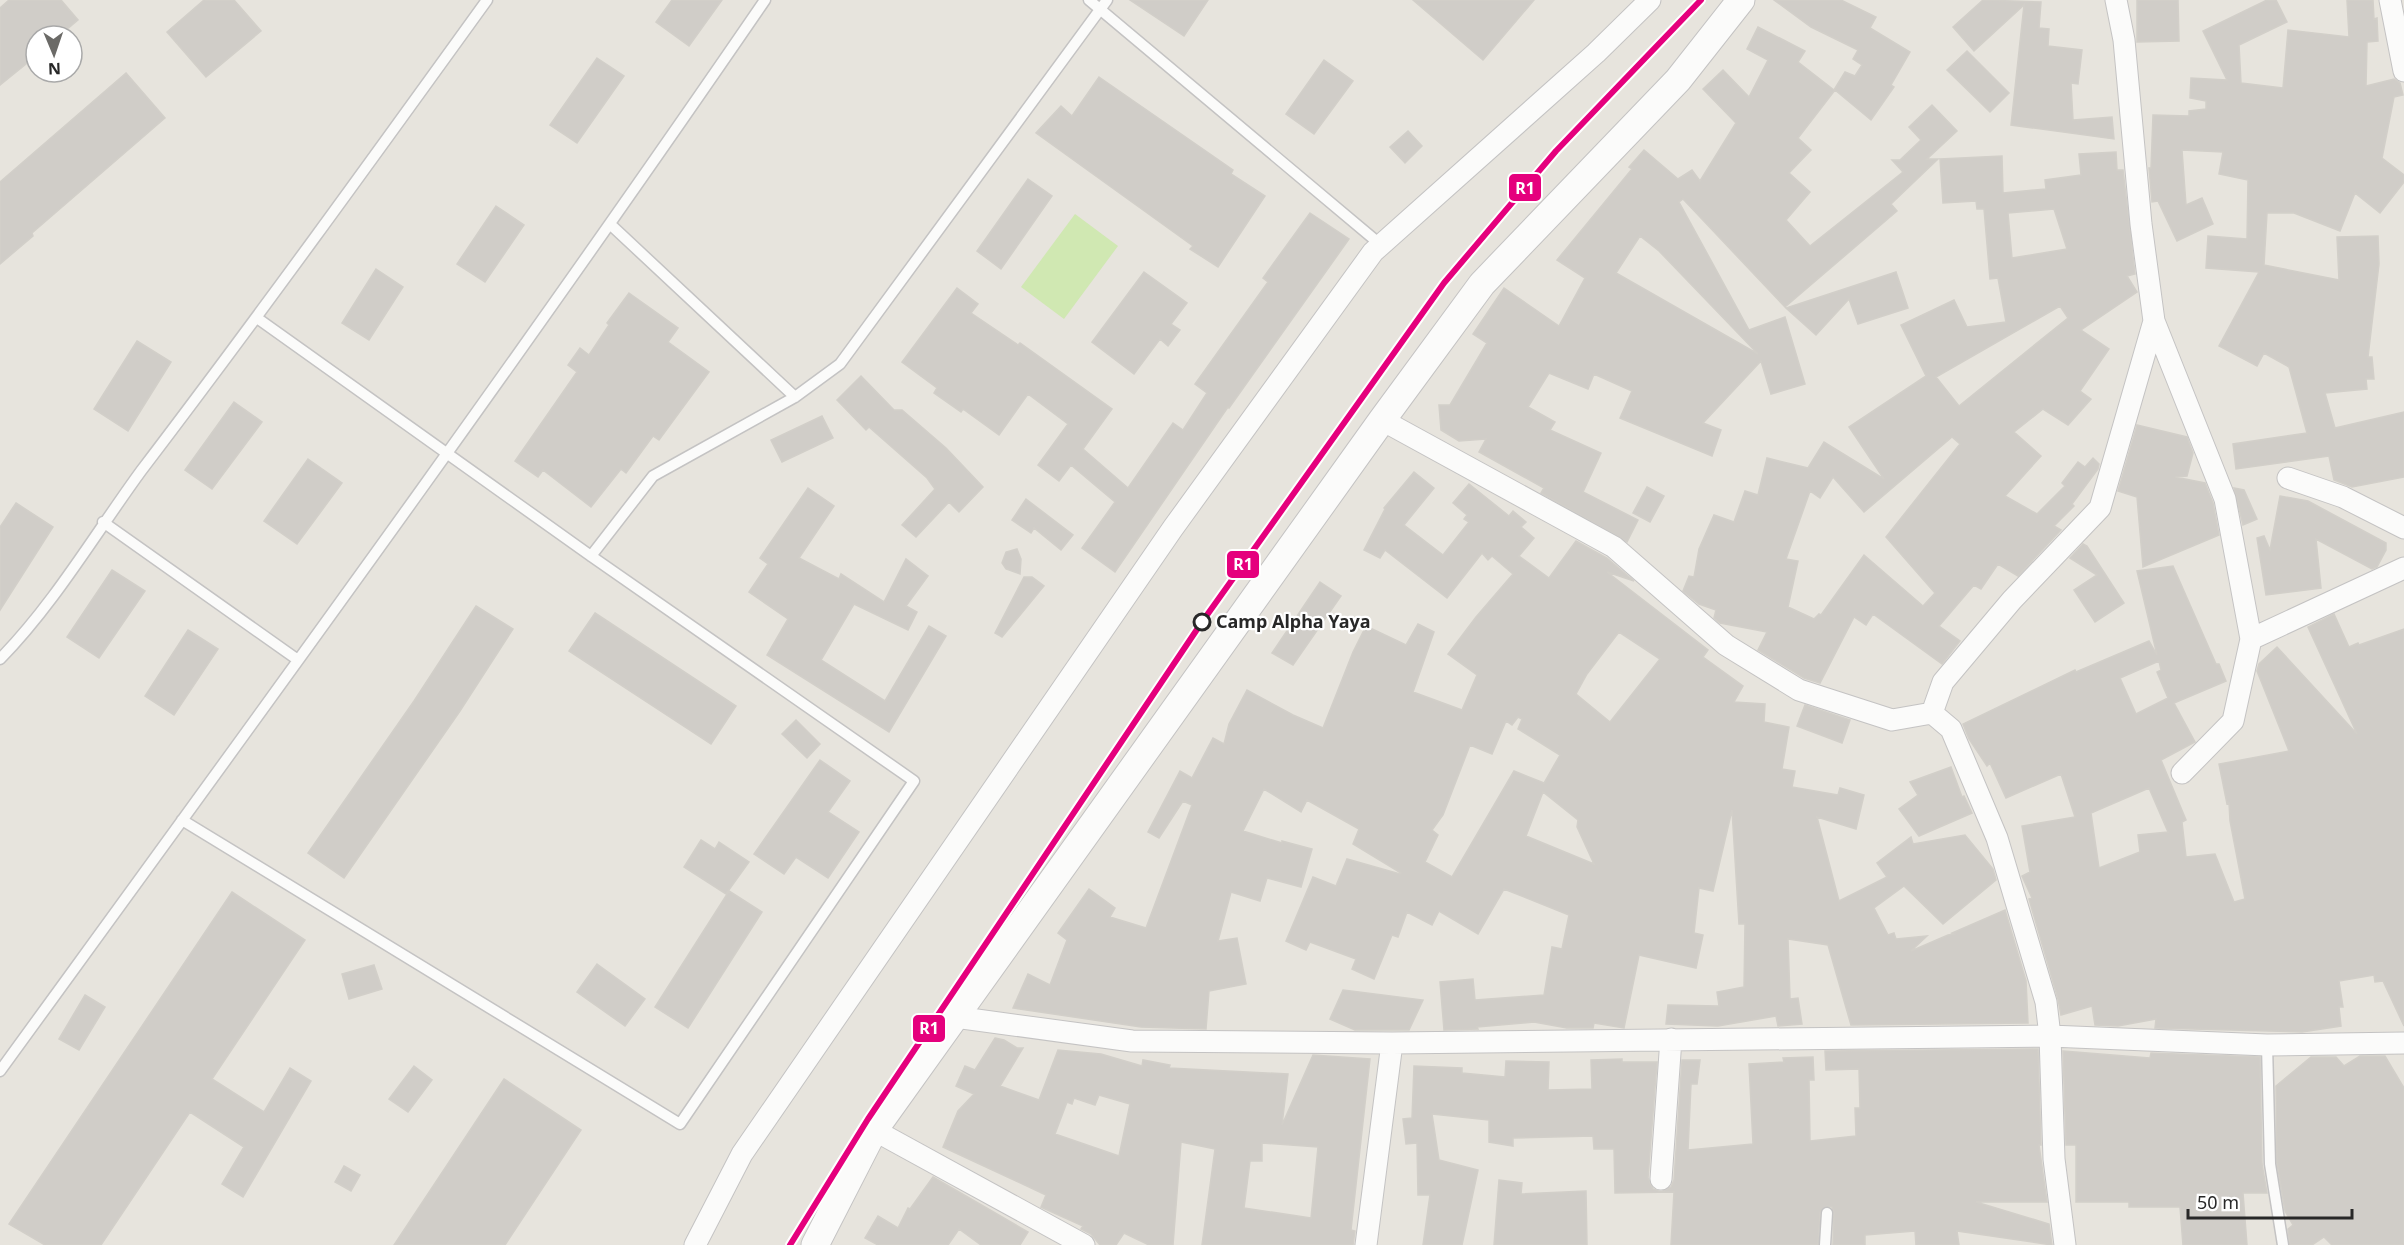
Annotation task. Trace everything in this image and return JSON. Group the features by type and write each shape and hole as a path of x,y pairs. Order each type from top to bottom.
{"street":[{"path":"695,1245 741,1154 1173,528 1373,252 1596,53 1650,0"},
{"path":"815,1245 874,1130 1382,420 1482,284 1678,80 1741,0"},
{"path":"2116,0 2124,40 2141,224 2154,321 2224,499 2251,639 2233,721 2182,773"},
{"path":"2390,0 2404,71"},
{"path":"1932,713 1943,682 2012,600 2100,508 2154,321"},
{"path":"1382,420 1614,547 1726,645 1799,690 1892,720 1932,713"},
{"path":"2288,478 2343,497 2404,528"},
{"path":"2251,639 2404,568"},
{"path":"1932,713 1951,729 1997,838 2046,1002 2050,1036 2054,1159 2065,1245"},
{"path":"955,1017 1132,1041 1392,1043 2050,1036 2267,1045 2404,1043"},
{"path":"1661,1179 1671,1039"},
{"path":"1366,1245 1392,1043"},
{"path":"874,1130 1084,1245"}],"lane":[{"path":"0,660 28,631 103,522 257,318 487,0"},
{"path":"0,1071 611,225 765,0"},
{"path":"1089,0 1104,4 1381,245"},
{"path":"591,556 653,476 795,397 840,364 1104,4"},
{"path":"611,225 795,397"},
{"path":"182,820 680,1124 914,781 591,556 257,318"},
{"path":"103,522 298,660"},
{"path":"2267,1045 2270,1164 2283,1245"},
{"path":"1825,1245 1827,1214"}],"green space":[{"path":"1075,214 1118,246 1064,319 1021,287"}],"building":[{"path":"9,0 61,0 78,20 73,24 24,24 24,66 0,85 0,8"},
{"path":"204,0 234,0 261,31 206,77 167,32"},
{"path":"672,0 722,0 689,46 656,22"},
{"path":"1130,0 1208,0 1184,36"},
{"path":"1413,0 1534,0 1483,60"},
{"path":"1774,0 1841,0 1876,17 1870,28 1910,52 1891,85 1894,87 1871,120 1835,90 1798,138 1811,150 1789,173 1810,192 1786,220 1810,246 1903,172 1892,160 1900,160 1921,140 1909,127 1932,105 1957,131 1927,159 1938,159 1891,204 1897,211 1785,307 1683,199 1679,202 1749,330 1785,317 1805,384 1771,394 1761,361 1703,423 1721,430 1712,456 1620,418 1632,391 1594,374 1588,389 1549,373 1528,407 1555,422 1550,430 1601,453 1583,492 1638,520 1627,542 1541,493 1544,488 1479,452 1486,439 1459,441 1441,430 1439,405 1450,405 1487,343 1473,334 1504,288 1559,326 1585,278 1557,260 1632,169 1629,167 1644,150 1678,179 1692,170 1700,181 1736,123 1703,89 1723,70 1749,97 1768,60 1747,49 1758,27 1805,51 1798,62 1834,90 1845,72 1855,76 1862,65 1853,59 1858,50 1811,27","holes":["1640,236 1659,251 1758,354 1616,273"]},
{"path":"1983,0 2041,2 2039,28 2049,29 2048,46 2082,50 2078,84 2071,83 2073,120 2112,117 2114,139 2011,125 2024,5 1974,51 1953,27"},
{"path":"2137,0 2178,0 2179,41 2137,42"},
{"path":"2267,0 2276,0 2287,22 2239,45 2241,83 2283,88 2288,30 2349,37 2347,0 2373,0 2378,41 2367,42 2366,86 2394,79 2400,83 2403,95 2394,97 2382,158 2404,175 2404,182 2380,213 2355,193 2340,231 2294,213 2267,213 2264,265 2339,280 2337,237 2378,236 2379,264 2368,357 2372,357 2374,379 2366,379 2367,389 2325,393 2335,428 2404,412 2404,477 2352,487 2334,480 2329,456 2236,469 2233,444 2307,433 2289,367 2264,353 2257,366 2219,346 2259,272 2206,268 2208,236 2247,239 2248,180 2219,174 2223,152 2182,150 2186,205 2202,198 2213,224 2177,241 2158,201 2152,202 2149,168 2151,168 2153,115 2189,116 2189,111 2206,109 2206,101 2190,98 2191,78 2227,80 2203,31"},
{"path":"1967,51 2009,93 1990,112 1947,70"},
{"path":"597,58 624,76 577,143 550,125"},
{"path":"1324,60 1353,81 1314,134 1286,114"},
{"path":"126,73 165,118 32,233 33,236 0,264 0,182"},
{"path":"1099,77 1233,170 1231,174 1265,196 1218,267 1190,249 1193,246 1036,133 1061,106 1072,116"},
{"path":"1408,131 1422,146 1405,163 1390,147"},
{"path":"2116,152 2117,170 2123,170 2135,274 2127,276 2137,292 2081,330 2109,349 2080,391 2091,399 2068,425 2043,409 2014,432 2041,456 2005,496 2037,514 2065,486 2062,483 2078,462 2085,467 2093,458 2099,464 2098,469 2072,504 2074,506 2054,526 2061,530 2018,576 1998,564 1981,589 1974,585 1939,626 1960,641 1942,664 1873,614 1866,625 1854,617 1820,683 1804,678 1758,650 1767,632 1720,623 1714,618 1716,610 1699,604 1683,591 1689,576 1694,577 1699,549 1714,515 1734,522 1745,491 1758,495 1767,458 1808,468 1824,442 1884,479 1849,427 1926,376 1901,325 1954,300 1967,327 2006,322 1998,278 1990,279 1984,209 1977,209 1976,201 1943,203 1940,159 2002,156 2003,193 2046,189 2045,180 2081,175 2079,154","holes":["2054,209 2067,249 2012,258 2008,213","2060,306 2068,318 1959,406 1936,377","1952,437 1960,444 1886,537 1935,593 1923,606 1864,555 1821,615 1819,614 1814,619 1788,607 1798,561 1786,559 1810,491 1820,498 1833,477 1864,512"]},
{"path":"1028,179 1052,196 1001,269 977,251"},
{"path":"496,206 524,225 485,282 457,264"},
{"path":"1310,213 1349,239 1228,407 1115,572 1082,548 1115,502 1071,465 1059,481 1038,465 1068,424 1028,394 999,435 963,409 961,412 934,393 937,388 902,362 957,288 978,304 971,313 1018,345 1020,343 1112,409 1083,449 1128,488 1173,423 1183,430 1207,393 1195,384 1268,282 1263,278"},
{"path":"376,269 403,287 369,340 342,323"},
{"path":"1144,272 1187,303 1171,324 1180,330 1168,346 1160,339 1134,374 1092,342"},
{"path":"1896,272 1908,308 1858,324 1849,299 1816,335 1786,308"},
{"path":"629,293 678,328 668,342 709,372 659,440 653,436 626,473 621,469 591,507 543,470 538,477 515,461 577,372 568,365 580,348 589,355 609,325 607,323"},
{"path":"137,341 171,362 128,431 94,409"},
{"path":"861,376 894,410 902,410 946,448 983,487 959,512 949,502 916,537 902,525 935,489 927,478 869,427 866,430 837,400"},
{"path":"234,402 262,422 212,489 185,470"},
{"path":"822,416 833,438 782,462 771,440"},
{"path":"2137,425 2187,437 2193,453 2187,476 2175,477 2205,483 2213,503 2219,535 2143,567 2137,497 2118,491"},
{"path":"308,459 342,483 297,544 264,521"},
{"path":"1414,472 1434,488 1404,525 1443,555 1469,522 1464,519 1467,515 1453,503 1469,484 1509,516 1513,511 1526,522 1521,527 1534,538 1519,556 1549,578 1576,541 1607,558 1634,581 1607,572 1708,650 1703,657 1743,686 1734,702 1765,704 1764,722 1789,727 1782,769 1795,771 1792,787 1838,795 1840,788 1864,795 1856,829 1817,817 1839,901 1887,877 1877,863 1911,837 1913,844 1965,835 1993,869 1996,880 1943,924 1904,886 1874,908 1888,935 1894,933 1896,939 1927,936 1911,951 2005,910 2026,981 2028,1023 1851,1025 1828,945 1788,939 1790,999 1798,998 1802,1024 1778,1026 1776,1016 1718,1026 1666,1024 1668,1005 1719,1006 1717,992 1744,987 1745,924 1739,924 1732,810 1713,891 1699,888 1694,933 1703,935 1696,968 1639,955 1624,1028 1594,1023 1593,1028 1567,1028 1534,1022 1477,1027 1478,1029 1444,1030 1440,982 1473,979 1475,1000 1544,995 1552,947 1562,949 1569,915 1504,889 1478,934 1439,911 1432,925 1407,912 1398,937 1392,935 1374,979 1352,969 1356,959 1310,942 1306,950 1286,941 1313,877 1336,886 1347,859 1401,873 1353,844 1359,829 1307,800 1301,812 1264,789 1243,831 1312,849 1301,887 1267,878 1260,901 1231,892 1218,941 1237,938 1246,984 1209,991 1206,1029 1141,1027 1013,1008 1028,974 1050,985 1067,940 1058,933 1089,889 1115,908 1110,917 1146,928 1192,805 1183,801 1159,838 1148,832 1180,771 1192,778 1213,738 1224,744 1229,724 1247,690 1323,728 1353,652 1366,626 1406,645 1418,624 1434,632 1413,692 1462,710 1477,675 1448,654 1513,574 1492,556 1488,560 1482,553 1447,598 1385,550 1380,558 1364,550 1384,508","holes":["1619,632 1660,659 1610,722 1576,694 1587,674","1518,717 1522,719 1518,729 1560,755 1544,783 1514,771 1452,877 1425,862 1438,835 1432,830 1443,815 1470,745 1492,754 1506,721 1512,725","1543,792 1578,820 1577,827 1594,864 1526,836"]},
{"path":"1647,487 1664,496 1650,522 1633,513"},
{"path":"808,488 834,506 799,558 839,579 841,574 884,602 906,559 928,576 906,606 917,612 908,630 854,604 821,660 885,701 929,626 946,636 889,732 767,655 788,619 749,592 768,564 760,558"},
{"path":"2234,488 2244,490 2257,519 2243,525"},
{"path":"2280,496 2308,501 2386,543 2386,550 2377,567 2372,569 2316,539 2321,588 2266,595 2257,538 2264,536 2270,550"},
{"path":"1026,499 1073,535 1061,550 1034,528 1031,533 1012,520"},
{"path":"16,503 53,527 0,610 0,527"},
{"path":"2083,544 2087,546 2124,603 2095,622 2074,590 2097,575 2070,558"},
{"path":"1017,549 1021,559 1020,574 1006,569 1002,563 1006,552"},
{"path":"2173,566 2216,664 2219,664 2226,681 2174,703 2195,742 2161,760 2186,820 2182,822 2186,857 2215,854 2234,902 2245,899 2230,821 2229,803 2227,804 2219,764 2289,751 2257,671 2259,664 2277,647 2357,734 2308,627 2334,614 2349,647 2404,629 2404,1026 2383,981 2375,982 2374,975 2339,981 2343,1007 2339,1007 2341,1026 2302,1032 2155,1028 2156,1019 2118,1026 2095,1025 2092,1006 2061,1015 2029,899 2032,898 2022,876 2030,872 2022,826 2075,817 2061,774 2006,798 1990,763 1987,766 1969,739 1963,724 2075,670 2076,672 2149,641 2157,655 2137,571","holes":["2159,661 2161,670 2157,672 2168,698 2136,714 2120,678","2149,788 2168,832 2138,835 2140,852 2099,868 2091,813"]},
{"path":"112,570 145,591 99,658 67,637"},
{"path":"1024,577 1032,577 1044,586 1002,637 995,633"},
{"path":"1320,582 1341,596 1293,665 1272,653"},
{"path":"476,606 513,629 460,711 344,878 308,853 414,701"},
{"path":"595,613 736,706 711,744 569,651"},
{"path":"188,630 218,649 174,715 145,696"},
{"path":"1805,705 1850,720 1842,743 1797,726"},
{"path":"796,720 820,744 807,758 782,734"},
{"path":"820,760 850,781 828,812 859,832 828,878 796,857 784,874 754,854"},
{"path":"1951,767 1962,797 1964,796 1972,813 1919,836 1899,809 1918,795 1910,782"},
{"path":"701,840 715,849 719,842 749,862 726,894 684,867"},
{"path":"729,891 762,912 688,1028 655,1007"},
{"path":"232,892 305,940 212,1079 264,1112 290,1068 311,1081 243,1197 222,1184 244,1147 190,1112 101,1245 45,1245 9,1224"},
{"path":"597,964 645,999 625,1026 577,992"},
{"path":"374,965 382,989 349,999 342,974"},
{"path":"1343,990 1423,1000 1409,1030 1355,1030 1330,1019"},
{"path":"85,995 105,1007 79,1050 59,1039"},
{"path":"995,1038 1004,1040 1017,1048 1023,1048 1000,1086 1039,1100 1058,1050 1101,1054 1142,1066 1143,1060 1170,1065 1169,1068 1288,1074 1282,1125 1313,1055 1370,1059 1351,1230 1355,1231 1353,1245 1202,1245 1215,1149 1181,1142 1173,1245 1149,1245 1124,1233 1116,1245 1100,1245 1091,1234 1081,1229 1083,1226 1041,1207 1046,1195 943,1147 958,1111 974,1094 956,1086 965,1066 975,1070","holes":["1099,1095 1130,1104 1119,1156 1055,1134 1067,1102 1072,1104 1074,1098 1095,1105","1262,1143 1318,1147 1311,1218 1244,1208 1250,1161 1262,1161"]},
{"path":"2038,1049 2041,1145 2039,1145 2047,1202 1976,1202 2049,1224 2052,1245 1957,1231 1959,1245 1916,1245 1915,1231 1865,1235 1865,1245 1833,1245 1834,1213 1832,1207 1827,1206 1820,1212 1818,1245 1671,1245 1674,1192 1615,1193 1614,1149 1594,1149 1593,1136 1513,1138 1513,1146 1489,1142 1489,1120 1432,1114 1439,1160 1478,1170 1462,1245 1423,1245 1430,1195 1418,1195 1417,1143 1406,1144 1403,1119 1412,1118 1414,1066 1462,1068 1462,1073 1505,1077 1506,1061 1549,1062 1548,1090 1592,1089 1591,1060 1622,1059 1622,1062 1657,1062 1648,1178 1653,1189 1661,1192 1671,1187 1674,1180 1682,1060 1700,1060 1697,1084 1691,1084 1688,1150 1753,1144 1749,1064 1784,1062 1783,1058 1813,1057 1814,1080 1809,1080 1810,1141 1856,1136 1855,1108 1860,1108 1859,1069 1826,1070 1825,1051"},
{"path":"2063,1051 2150,1058 2151,1053 2260,1057 2262,1164 2267,1193 2243,1193 2247,1245 2183,1245 2180,1207 2129,1207 2129,1202 2076,1202 2076,1145 2066,1145"},
{"path":"2360,1056 2385,1056 2404,1088 2404,1245 2332,1245 2324,1237 2312,1245 2290,1245 2288,1229 2293,1225 2285,1211 2277,1163 2276,1086 2311,1057 2336,1057 2344,1066"},
{"path":"414,1066 432,1080 408,1112 389,1099"},
{"path":"504,1079 581,1130 505,1245 394,1245"},
{"path":"344,1166 360,1175 351,1191 335,1182"},
{"path":"933,1177 1028,1232 1020,1245 981,1245 959,1229 948,1245 878,1245 865,1238 878,1216 898,1228 908,1208 910,1209"},
{"path":"1499,1180 1522,1183 1521,1194 1586,1191 1587,1245 1494,1245"}],"transit line":[{"name":"R1","path":"790,1245 868,1119 1202,622 1444,283 1556,151 1701,0"}],"place":[{"name":"Camp Alpha Yaya","path":"1202,622"}]}
